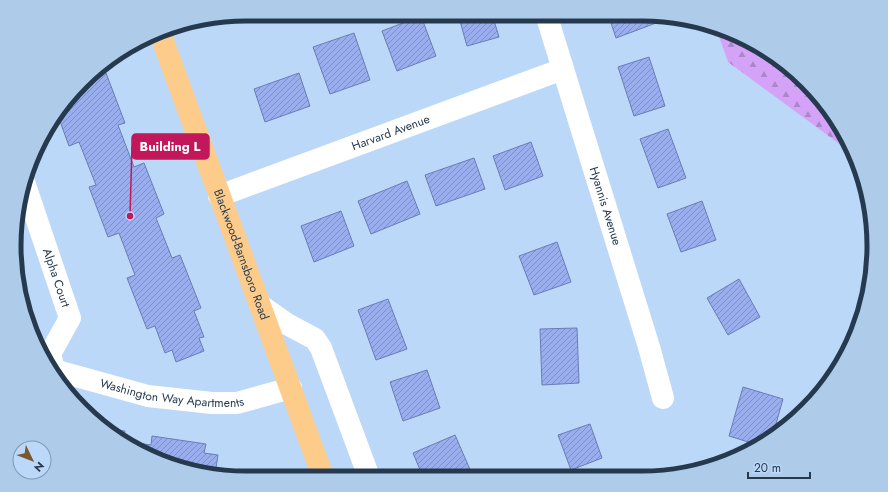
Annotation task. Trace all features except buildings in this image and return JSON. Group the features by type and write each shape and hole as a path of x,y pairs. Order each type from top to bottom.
{"main road":[{"name":"Blackwood-Barnsboro Road","path":"162,37 321,471"}],"street":[{"name":"Hyannis Avenue","path":"548,21 649,347 663,398"},
{"name":"Harvard Avenue","path":"219,196 563,69"},
{"name":"Alpha Court","path":"28,193 70,318 51,358"},
{"path":"260,305 286,324 315,339 321,348 367,471"},
{"name":"Washington Way Apartments","path":"54,362 148,396 212,403 237,403 291,388"}],"green space":[{"path":"718,35 742,44 779,67 801,87 821,109 845,148 728,62"}],"place":[{"name":"Building L","path":"130,216"}]}
